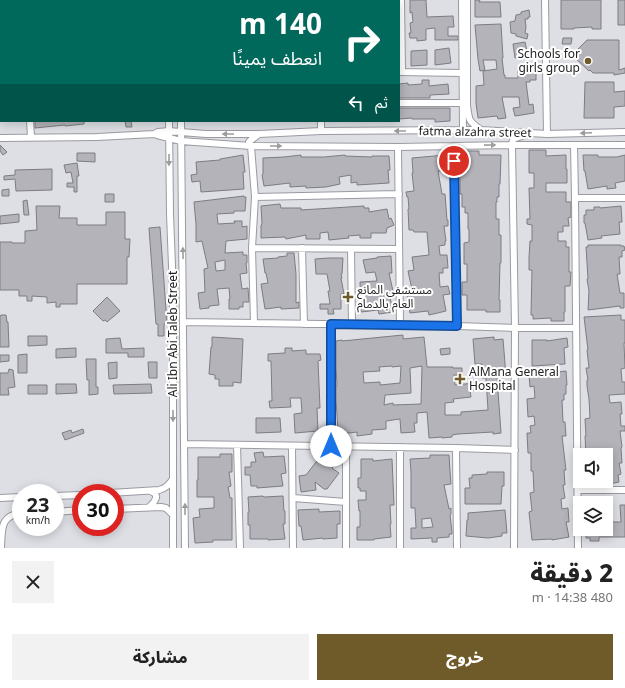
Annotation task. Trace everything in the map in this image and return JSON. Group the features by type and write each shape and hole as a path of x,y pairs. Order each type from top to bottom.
{"street":[{"path":"401,0 401,72 462,73"},
{"path":"462,0 463,130"},
{"path":"467,0 467,105 471,123 481,130"},
{"path":"545,0 547,134"},
{"path":"400,103 462,103"},
{"path":"30,122 31,138"},
{"name":"Ali Ibn Abi Taleb Street","path":"169,122 173,292 173,548"},
{"path":"181,122 185,548"},
{"path":"321,122 321,131"},
{"name":"fatma alzahra street","path":"154,134 158,132 260,134 321,131 463,130 547,134 625,132"},
{"path":"514,548 515,328 512,145 514,139 531,133"},
{"path":"0,138 97,137 154,134 182,141 251,146 398,147 625,145"},
{"path":"254,323 252,248 255,197 251,146 249,142 260,134"},
{"path":"574,145 578,548"},
{"path":"454,146 457,326"},
{"path":"398,147 400,325"},
{"path":"255,197 399,194"},
{"path":"575,198 625,198"},
{"path":"252,248 399,249"},
{"path":"302,248 304,324"},
{"path":"351,249 352,324"},
{"path":"183,322 576,328"},
{"path":"331,324 331,446"},
{"path":"184,444 515,450"},
{"path":"237,445 240,548"},
{"path":"292,446 293,548"},
{"path":"346,446 346,548"},
{"path":"400,447 400,548"},
{"path":"456,448 457,548"},
{"path":"124,492 163,489 169,485 173,479"},
{"path":"578,490 625,490"},
{"path":"148,491 153,492 156,496 156,499 149,507"},
{"path":"0,498 12,498"},
{"path":"293,498 346,502"},
{"path":"124,508 161,507 166,508 173,515"},
{"path":"1,548 3,523 6,518 12,516"}],"building":[{"path":"410,0 426,0 427,17 453,16 454,27 448,27 448,36 458,36 458,40 435,40 435,28 426,29 426,40 417,41 417,38 410,38 410,23 413,22 412,12 410,13"},
{"path":"475,0 480,0 479,2 500,2 501,17 475,17"},
{"path":"561,0 601,0 601,29 592,29 592,27 561,29"},
{"path":"618,0 625,0 625,25 618,25"},
{"path":"529,10 530,17 525,19 525,33 528,34 527,39 511,33 510,22 515,21 516,15"},
{"path":"501,24 502,58 505,78 518,78 518,67 525,67 525,70 536,70 536,80 526,82 529,105 533,104 534,113 515,116 513,108 520,107 519,97 502,97 506,118 498,119 497,116 478,118 476,86 484,85 483,71 497,69 496,60 483,60 485,70 480,71 475,25"},
{"path":"563,38 572,38 571,44 562,44"},
{"path":"587,40 619,40 619,70 625,68 625,73 614,75 614,73 593,73 590,70 589,71 573,56 573,54"},
{"path":"525,42 528,56 515,58 513,44"},
{"path":"449,48 451,63 435,65 435,50"},
{"path":"427,50 427,65 411,66 411,51"},
{"path":"422,80 429,80 429,86 448,84 449,94 430,95 430,98 400,98 400,84 422,84"},
{"path":"585,82 614,82 614,92 625,91 625,106 614,107 614,118 584,118"},
{"path":"400,108 450,108 450,121 435,122 435,119 400,119"},
{"path":"35,122 84,122 84,124 35,128"},
{"path":"125,122 131,122 132,127 126,127"},
{"path":"0,145 7,152 3,155 0,151"},
{"path":"529,150 546,150 546,156 566,155 567,183 546,183 546,192 566,192 566,202 571,202 571,217 568,218 569,226 563,226 563,232 558,232 558,241 566,241 566,247 569,247 569,272 571,272 570,286 565,286 564,321 551,321 551,318 533,319 533,315 531,315 532,270 529,270 529,258 530,241 532,241 532,225 527,224 527,219 530,219 529,188 534,188 534,173 529,173"},
{"path":"460,151 479,151 479,155 501,155 499,197 497,197 496,202 496,219 499,219 499,235 501,235 500,312 467,310 467,295 462,295 462,282 467,282 467,264 464,264 464,243 469,242 469,229 468,213 465,213 465,207 462,207 462,194 460,194"},
{"path":"77,153 95,153 95,162 77,161"},
{"path":"243,155 245,172 243,172 244,189 201,192 200,181 192,182 191,175 197,174 196,162 220,160"},
{"path":"301,155 301,157 345,155 372,157 389,156 389,183 357,185 357,182 351,183 351,175 339,177 340,184 326,187 290,187 290,183 264,186 262,175 263,158"},
{"path":"445,155 445,171 438,171 442,194 445,194 448,226 444,226 446,241 445,245 439,246 440,255 447,255 448,268 443,268 443,273 439,273 440,287 448,286 450,294 443,295 446,311 429,315 428,311 410,313 407,295 413,294 408,271 414,270 412,257 429,255 427,232 414,232 413,230 409,230 409,209 406,192 414,191 412,158"},
{"path":"583,155 617,157 625,155 625,181 615,183 616,188 607,189 607,186 588,189 584,171"},
{"path":"77,163 79,176 77,176 77,192 74,192 74,187 67,187 67,183 73,183 71,172 66,173 64,165"},
{"path":"52,169 52,190 16,191 15,179 4,180 4,176 15,175 15,170"},
{"path":"9,189 9,196 2,196 2,190"},
{"path":"105,194 114,194 114,202 105,202"},
{"path":"246,197 245,211 217,214 218,224 242,221 242,227 247,226 247,239 226,241 225,253 243,252 243,255 247,255 247,273 240,274 242,289 248,288 249,302 243,302 243,307 239,307 239,309 229,309 229,288 217,289 219,305 200,309 198,293 205,292 204,269 208,268 202,241 196,242 194,202","holes":["225,260 225,270 216,271 215,262"]},
{"path":"27,200 29,215 24,215 23,201"},
{"path":"280,204 281,208 301,208 301,210 364,206 364,208 369,208 369,212 387,209 389,219 391,218 394,225 387,228 386,233 371,233 371,238 360,238 360,235 348,236 349,238 329,240 328,232 320,233 320,239 306,239 306,235 286,239 285,237 261,238 261,206"},
{"path":"36,206 60,206 59,218 77,218 77,225 106,225 106,212 125,212 125,239 130,239 129,257 127,257 127,284 77,284 77,304 60,304 60,307 56,307 56,302 47,303 47,297 32,296 32,301 27,301 27,296 19,296 19,290 0,290 0,242 25,243 25,231 37,230"},
{"path":"621,206 622,222 619,222 620,234 601,236 602,238 588,240 584,223 584,215 586,215 586,210 594,210 594,207 600,208"},
{"path":"19,214 19,222 0,224 0,216"},
{"path":"160,227 167,323 164,324 164,336 158,336 158,324 156,324 149,228"},
{"path":"588,245 624,246 625,250 622,251 622,257 619,257 620,274 617,274 620,293 624,293 624,308 620,308 620,306 588,310 589,291 586,247 588,247"},
{"path":"287,253 294,253 296,303 299,302 299,308 281,309 281,307 265,309 261,284 268,283 263,259 287,256"},
{"path":"391,256 392,273 389,273 393,291 389,292 393,312 379,314 378,310 361,312 360,282 377,281 375,272 366,273 363,260"},
{"path":"343,258 341,278 344,294 341,294 341,309 333,309 334,314 328,314 328,309 320,309 320,304 330,304 328,291 330,291 327,274 316,274 315,259"},
{"path":"107,297 120,311 107,322 105,320 103,321 93,311"},
{"path":"1,315 6,315 8,322 9,347 0,347"},
{"path":"621,315 621,320 625,320 625,368 621,369 622,382 625,382 625,394 609,395 610,403 621,402 621,426 625,426 625,431 620,431 622,463 619,463 621,474 618,475 619,482 613,483 613,448 586,448 585,419 590,418 586,368 589,368 588,350 584,317"},
{"path":"403,335 403,339 424,337 427,367 462,368 462,375 454,375 455,385 475,383 475,390 470,391 471,397 453,399 454,402 445,403 445,415 461,415 461,412 488,410 486,378 482,378 482,364 475,364 473,339 494,337 494,340 503,339 506,376 497,377 501,433 458,434 452,435 452,437 429,438 427,412 417,413 417,423 414,423 415,432 401,433 400,419 386,421 386,429 372,430 372,434 357,436 357,432 341,434 341,430 338,431 336,400 336,341","holes":["401,366 400,383 380,385 380,382 364,383 363,372 380,371 379,367","422,366 421,404 393,405 393,403 384,405 385,395 411,393 410,368"]},
{"path":"28,336 47,336 47,345 28,346"},
{"path":"212,337 243,339 241,383 233,382 233,386 219,386 219,379 215,379 215,375 209,374"},
{"path":"120,338 122,349 144,348 144,357 128,357 128,353 106,353 106,339"},
{"path":"567,338 568,347 564,348 565,364 532,366 532,340 547,341"},
{"path":"76,348 76,357 56,358 56,349"},
{"path":"285,348 292,348 292,351 306,350 306,354 320,354 321,360 318,361 320,408 317,408 318,431 295,433 294,414 302,413 301,398 290,398 291,407 270,408 269,401 272,401 271,361 268,361 268,354 285,353"},
{"path":"450,348 450,354 441,355 440,349"},
{"path":"27,354 27,373 18,373 18,355"},
{"path":"0,355 9,355 9,361 0,362"},
{"path":"86,359 96,359 96,387 98,387 98,394 89,395 89,380 87,380"},
{"path":"117,362 117,378 109,379 108,363"},
{"path":"148,362 157,362 157,378 149,378"},
{"path":"9,369 13,370 15,387 8,388 9,395 0,395 0,373 8,373"},
{"path":"566,371 566,394 564,394 564,400 562,400 563,422 565,422 566,436 562,436 566,470 564,470 565,485 563,485 565,498 561,499 562,509 568,508 569,522 566,522 569,537 552,540 532,540 529,512 532,511 530,493 534,492 533,471 531,471 531,453 528,453 527,433 531,433 530,426 535,425 534,416 528,417 527,399 535,398 534,386 530,387 529,375"},
{"path":"56,384 76,384 77,393 56,394"},
{"path":"151,384 152,393 114,394 113,385"},
{"path":"28,385 47,385 47,394 28,394"},
{"path":"256,418 280,418 281,432 256,433"},
{"path":"83,429 84,433 65,440 62,433 71,430 72,433"},
{"path":"263,452 264,457 284,456 286,473 281,474 283,486 257,488 257,486 251,486 250,475 245,475 245,467 251,467 251,462 256,462 254,453"},
{"path":"220,454 232,454 232,472 229,472 231,486 228,487 230,498 232,498 232,540 213,540 213,542 195,543 193,518 200,517 199,509 214,508 214,497 197,497 198,457 220,457"},
{"path":"331,454 331,456 337,455 340,458 332,468 339,473 327,489 324,489 315,482 316,490 301,492 299,476 306,475 320,457 322,458 324,455"},
{"path":"430,455 449,455 451,484 444,485 449,509 451,508 450,515 452,534 449,534 449,537 437,538 437,542 432,542 432,538 411,539 411,528 416,528 415,508 411,508 410,459 430,458","holes":["431,518 433,527 422,528 422,519"]},
{"path":"361,459 373,459 373,461 392,459 394,505 390,505 391,537 374,540 357,540 357,527 360,527 358,500 366,500 366,491 360,491 360,488 358,488 358,478 361,478"},
{"path":"487,472 504,472 504,486 502,486 501,504 465,504 465,488 470,488 469,478 472,478 472,475 487,474"},
{"path":"283,496 285,524 283,524 285,539 250,539 250,525 248,525 248,497"},
{"path":"620,505 625,505 625,537 599,537 599,541 590,541 590,538 586,538 586,536 613,536 613,522 621,522"},
{"path":"319,509 319,512 340,511 340,524 337,524 337,538 303,540 301,526 299,526 298,510"},
{"path":"505,510 507,533 502,533 502,536 488,538 466,536 468,513"}],"place":[{"name":"Schools for girls group","path":"588,61"},
{"name":"مستشفى المانع العام بالدمام","path":"348,297"},
{"name":"AlMana General Hospital","path":"460,379"}],"route":[{"path":"331,446 331,324 457,326 454,161"}]}
